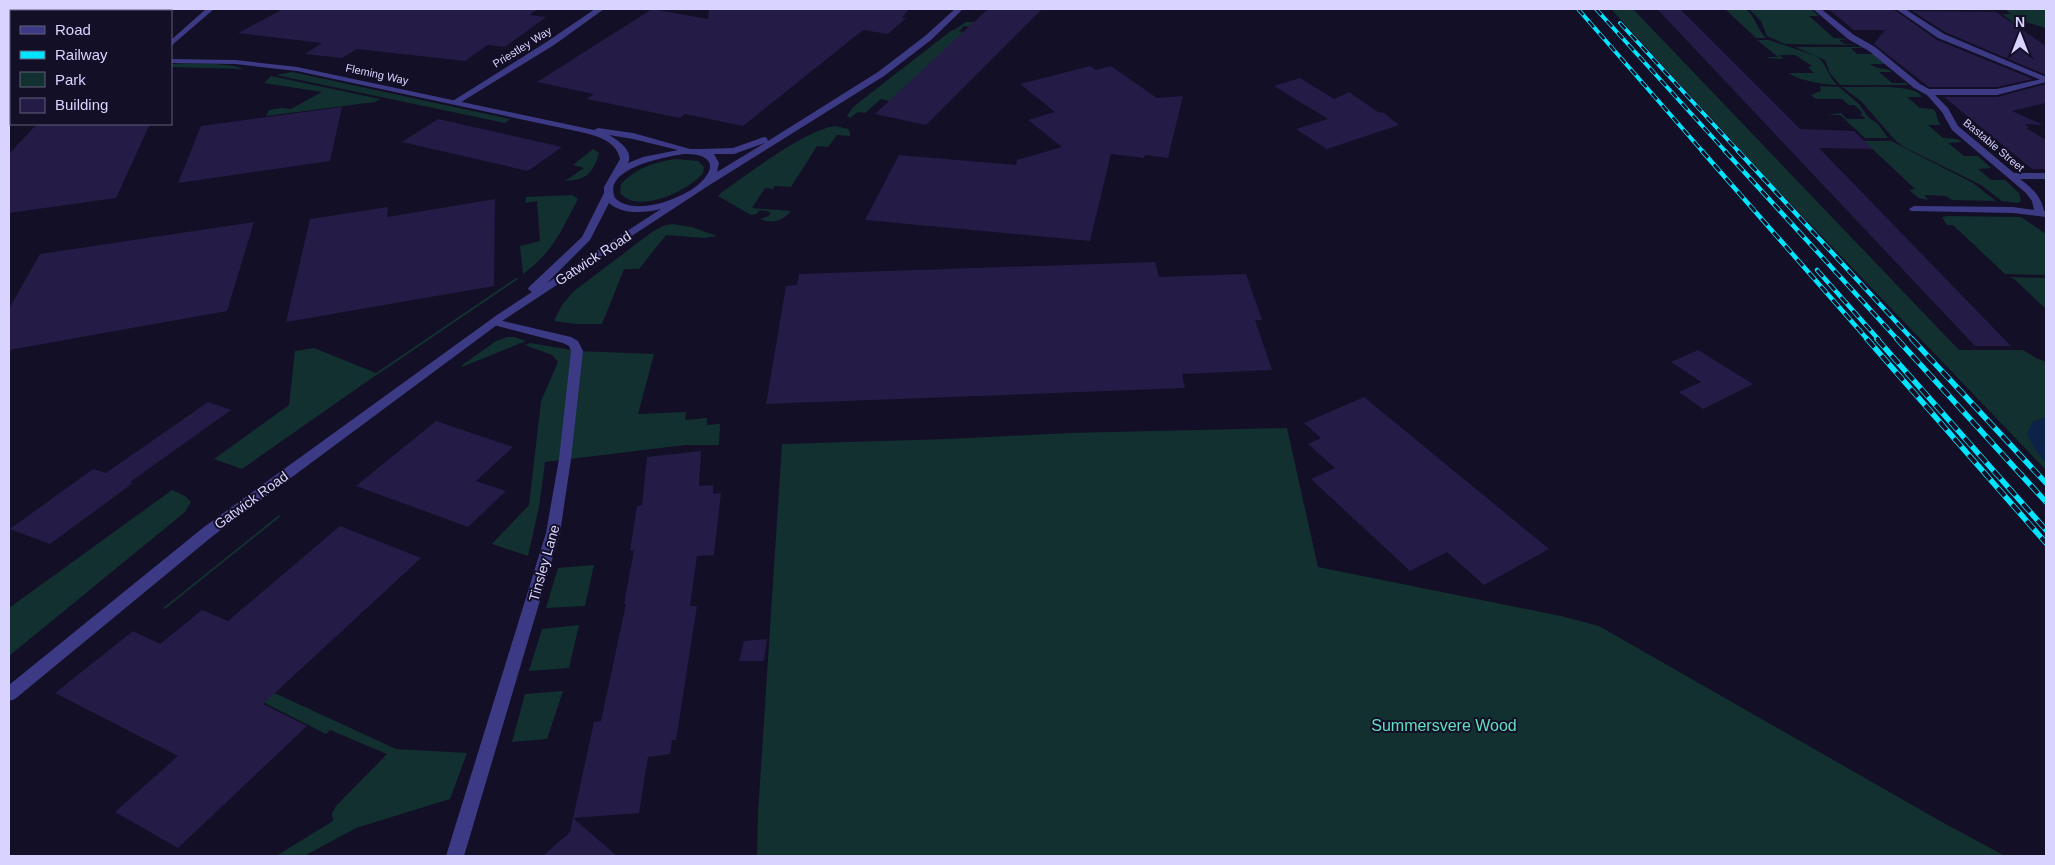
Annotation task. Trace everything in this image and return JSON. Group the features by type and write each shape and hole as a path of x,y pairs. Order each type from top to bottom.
{"street":[{"path":"172,43 210,9"},
{"name":"Priestley Way","path":"455,102 551,43 600,9"},
{"path":"707,183 880,74 928,38 958,9"},
{"name":"Bastable Street","path":"1817,9 1917,86 1929,92 1933,100 1947,114 1954,128 2033,196 2043,213"},
{"path":"1900,9 1941,36 2045,80"},
{"name":"Fleming Way","path":"172,60 235,62 288,68 576,128 632,136 700,152"},
{"path":"1929,92 1997,92 2045,80"},
{"path":"617,176 628,167 647,159 674,153 723,152 740,149 807,120"},
{"name":"Fleming Way","path":"576,128 602,136 621,149 624,159 617,176"},
{"path":"700,152 710,155 715,164 714,172 707,183"},
{"name":"Gatwick Road","path":"497,320 559,266 582,242 591,231 609,193 610,184 617,176"},
{"path":"2011,176 2046,176"},
{"name":"Gatwick Road","path":"9,694 202,535 497,320 707,183"},
{"path":"609,193 616,204 628,208 657,206 684,198"},
{"path":"1914,209 2013,210 2043,213"},
{"name":"Tinsley Lane","path":"456,856 553,533 565,459 577,351 574,344 567,340 497,320"}],"green space":[{"path":"1611,9 1633,9 1959,350 2023,350 2046,362 2046,417 2033,422 2042,458 2046,463 2046,470 1772,184"},
{"path":"1725,9 1746,9 1766,38 1756,38"},
{"path":"1749,9 1811,9 1819,16 1809,16 1834,38 1849,39 1839,40 1845,44 1858,45 1785,44 1767,36 1761,21"},
{"path":"2046,9 2046,28 2022,21 2012,24 2021,28 2009,29 2014,27 1995,24 2013,22 2002,14 2011,14 2006,10"},
{"path":"966,22 978,22 973,28 964,26 959,31 963,32 894,102 881,99 865,113 858,112 850,118 847,116 853,107 952,30"},
{"path":"1757,40 1769,40 1816,56 1823,62 1837,85 1812,82 1793,76 1789,73 1814,73 1808,67 1812,66 1795,55 1779,55 1784,59 1769,58 1767,57 1778,57"},
{"path":"1795,47 1861,47 1851,48 1857,54 1873,54 1885,64 1870,64 1892,72 1879,72 1892,83 1906,83 1908,85 1840,85 1830,73 1825,60"},
{"path":"172,64 221,65 243,69 172,67"},
{"path":"292,72 510,119 505,123 276,75"},
{"path":"271,76 380,99 375,102 266,116 269,110 291,109 322,92 264,83"},
{"path":"1820,86 1839,87 1859,104 1868,117 1878,124 1888,138 1865,138 1840,115 1828,115 1841,113 1847,119 1866,119 1860,114 1863,113 1854,105 1849,105 1842,99 1816,99 1811,95 1821,91"},
{"path":"1842,87 1886,87 1909,89 1917,92 1922,97 1907,97 1920,108 1933,109 1941,125 1928,125 1943,138 1957,139 1962,142 1948,143 1964,156 1978,156 1991,168 1978,169 1991,180 2005,180 2019,193 2021,201 2018,203 2002,201 1981,185 1902,146 1861,101"},
{"path":"835,126 848,129 850,136 837,135 828,147 817,146 791,187 775,186 773,189 765,188 752,208 791,211 784,217 777,221 764,221 760,219 769,216 770,212 760,210 756,214 751,215 718,196 761,164 808,135"},
{"path":"1864,141 1891,141 1973,183 1996,201 1952,200 1946,196 1924,195 1928,200 1919,198 1909,190 1915,189"},
{"path":"593,149 599,153 591,171 578,179 565,181 584,168 573,165"},
{"path":"676,159 698,161 704,167 703,173 686,187 663,198 638,202 628,199 620,193 621,184 639,170 653,164"},
{"path":"572,195 578,199 555,240 542,258 523,274 520,246 540,241 537,201 525,203 526,197"},
{"path":"1942,217 2021,217 2046,234 2046,275 2005,274 1953,225 1947,225"},
{"path":"672,224 692,227 717,236 704,238 666,235 639,269 624,269 602,324 576,324 554,321 562,305 574,291 652,232"},
{"path":"2009,277 2046,278 2046,309 2014,279"},
{"path":"516,278 518,279 242,469 214,459 289,405 295,351 314,348 376,373"},
{"path":"507,337 526,341 462,367 462,365 496,341"},
{"path":"530,343 577,351 654,354 638,414 686,412 685,420 707,418 707,425 720,424 719,445 685,445 545,462 539,507 528,556 492,544 529,505 541,401 558,362 552,355 525,345"},
{"name":"Summersvere Wood","path":"1287,428 1318,567 1561,616 1599,626 2005,856 757,856 758,813 782,444 1069,433"},
{"path":"172,490 185,496 191,502 185,512 9,656 9,608"},
{"path":"279,515 281,516 165,609 163,608"},
{"path":"594,565 585,606 546,608 558,568"},
{"path":"579,625 569,668 529,671 542,629"},
{"path":"257,685 396,749 467,753 450,799 356,828 304,856 276,856 333,821 332,813 336,806 387,754 330,730 326,734 247,694"},
{"path":"563,691 547,739 512,742 525,694"}],"water":[{"path":"2046,417 2046,463 2034,448 2027,433 2033,422"}],"building":[{"path":"283,9 538,9 529,15 546,17 505,47 488,45 465,61 357,49 342,58 305,54 322,43 238,33"},
{"path":"652,9 708,19 709,9 909,9 902,18 906,18 888,34 863,30 743,126 685,114 680,118 587,99 594,94 537,82"},
{"path":"988,9 1042,9 926,125 875,114"},
{"path":"1659,9 1680,9 1800,129 1854,131 1873,149 1819,148 2011,346 1975,346"},
{"path":"1828,9 1888,9 1896,11 1937,40 2033,79 1997,87 1929,87 1874,44 1885,30 1854,30"},
{"path":"1912,11 1996,12 2046,46 2046,75 1945,32"},
{"path":"1090,66 1096,70 1111,66 1157,98 1183,96 1168,158 1145,155 1144,158 1111,154 1090,241 865,220 899,155 1016,165 1017,160 1062,147 1028,120 1055,112 1020,84"},
{"path":"1300,78 1334,99 1349,92 1378,112 1384,113 1399,125 1327,149 1296,129 1328,119 1274,86"},
{"path":"2046,84 2046,103 2012,111 2043,125 2025,124 2029,128 2026,128 2046,140 2046,169 2032,169 1944,97 1997,97"},
{"path":"342,107 330,161 178,183 201,126"},
{"path":"438,119 562,147 528,171 402,142"},
{"path":"36,125 150,125 116,198 9,213 9,154"},
{"path":"495,199 494,286 286,322 310,219 388,207 387,217"},
{"path":"254,222 227,311 9,350 9,309 40,254"},
{"path":"1155,262 1159,277 1246,274 1262,320 1255,320 1272,370 1182,374 1185,388 766,404 786,286 797,285 799,274"},
{"path":"1698,350 1753,384 1703,409 1679,392 1701,382 1671,362"},
{"path":"1364,397 1549,549 1484,585 1447,552 1410,571 1311,479 1335,468 1308,444 1321,438 1304,423"},
{"path":"208,402 231,410 130,482 133,483 50,544 10,529 93,469 106,473"},
{"path":"436,421 513,447 476,481 506,491 468,527 356,486"},
{"path":"701,451 699,486 713,485 713,494 721,493 714,555 697,556 690,606 697,606 676,740 672,740 670,754 648,757 639,813 573,818 594,722 601,721 626,604 624,604 634,550 630,550 637,506 642,505 647,457"},
{"path":"340,526 421,558 263,704 307,726 178,848 115,812 178,756 55,693 133,631 160,644 202,610 228,621"},
{"path":"767,639 764,661 739,661 744,641"},
{"path":"573,818 617,856 543,856 570,832"}],"railway":[{"path":"1578,9 1703,152"},
{"path":"1596,9 1726,152"},
{"path":"1620,23 1739,152"},
{"path":"1702,151 1868,340"},
{"path":"1725,151 1898,340"},
{"path":"1738,151 1913,340"},
{"path":"1817,270 1879,340"},
{"path":"1867,339 2046,543"},
{"path":"1877,339 2046,530"},
{"path":"1897,339 2046,502"},
{"path":"1912,339 2046,483"}]}
